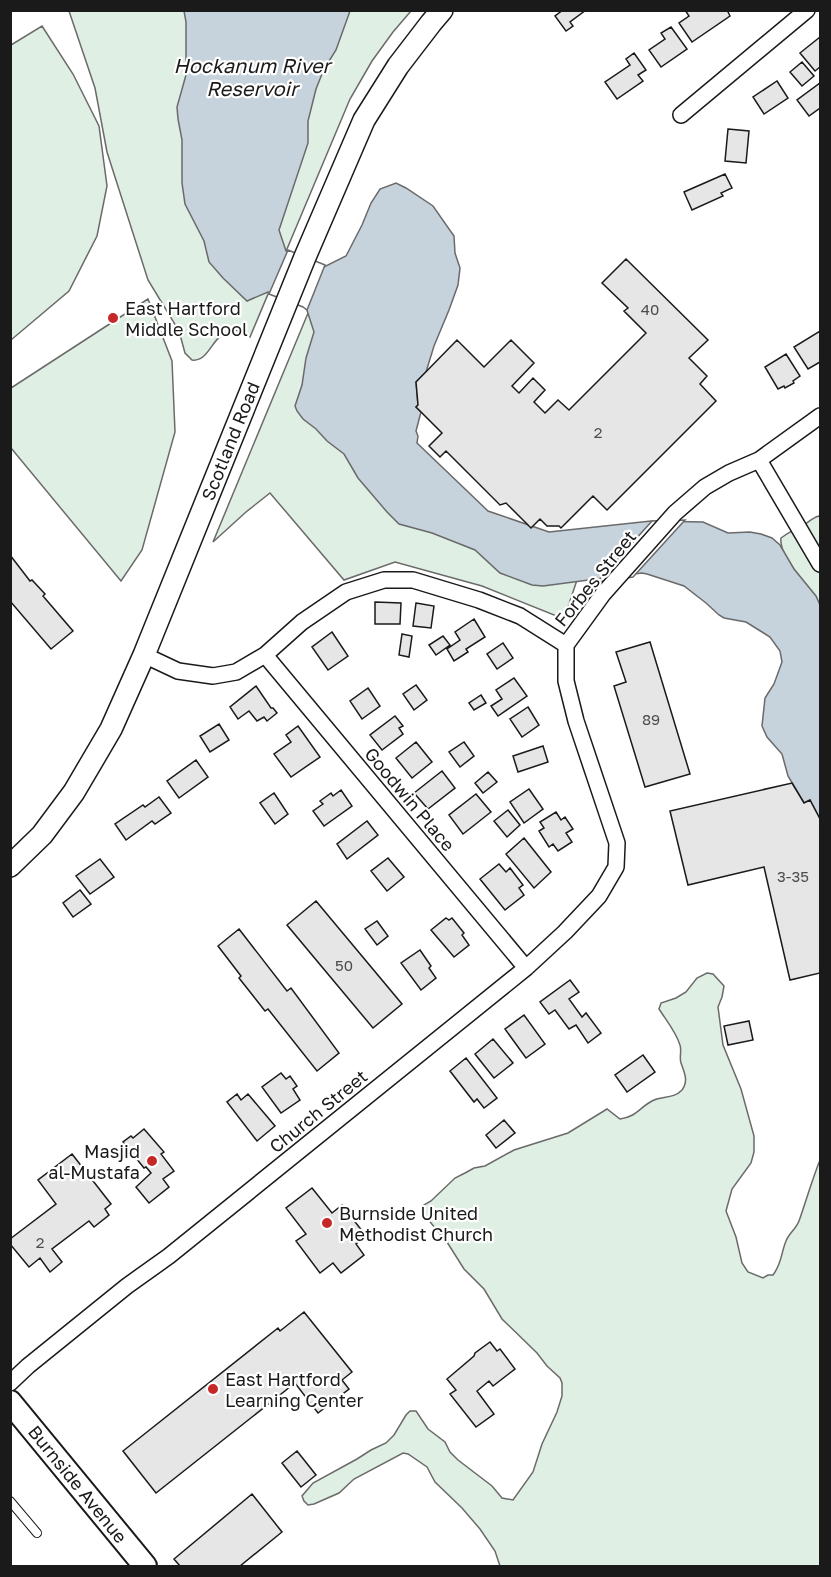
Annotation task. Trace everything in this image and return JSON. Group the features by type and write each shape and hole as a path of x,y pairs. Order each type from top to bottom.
{"main road":[{"name":"Scotland Road","path":"10,866 42,835 74,792 111,729 144,655 305,257 364,120 398,66 442,10"},
{"name":"Burnside Avenue","path":"10,1402 145,1566"}],"street":[{"path":"681,115 807,10"},
{"name":"Forbes Street","path":"617,843 568,691 566,645 603,594 675,513 705,487 759,459 820,416"},
{"path":"759,459 820,564"},
{"path":"144,655 178,671 213,676 236,672 265,655 303,621 346,592 384,580 413,580 479,600 520,616 566,645"},
{"name":"Goodwin Place","path":"265,655 526,968"},
{"name":"Church Street","path":"10,1383 28,1366 128,1286 170,1256 526,968 599,896 616,867 617,843"}],"lane":[{"path":"10,1501 37,1533"}],"green space":[{"path":"69,11 411,11 372,61 350,99 250,337 236,330 218,338 205,355 197,360 192,360 185,353 179,331 148,280 107,152 95,88"},
{"path":"42,26 73,74 99,126 107,186 97,236 69,291 11,340 11,45"},
{"path":"318,289 406,481 586,553 564,619 482,586 395,562 344,580 270,493 213,542"},
{"path":"148,299 172,361 175,432 142,550 121,581 11,448 11,388"},
{"path":"819,516 820,605 790,563 781,546 781,538"},
{"path":"707,973 713,974 724,986 718,1007 723,1045 741,1089 754,1136 751,1163 732,1189 726,1211 736,1237 742,1263 748,1272 763,1278 773,1275 776,1271 787,1238 799,1221 820,1160 820,1566 500,1566 495,1551 480,1529 435,1482 427,1467 403,1453 354,1479 339,1493 308,1505 302,1496 313,1483 386,1443 410,1411 416,1411 428,1429 445,1442 450,1452 458,1460 492,1486 502,1498 513,1500 533,1472 542,1444 557,1412 562,1396 562,1383 537,1353 502,1319 484,1289 464,1269 447,1242 425,1216 422,1206 431,1201 455,1178 474,1168 485,1166 514,1150 568,1133 607,1109 620,1119 625,1118 652,1101 679,1093 686,1080 680,1061 681,1047 659,1009 661,1003 686,992 697,978"}],"water":[{"name":"Hockanum River Reservoir","path":"184,11 350,11 336,50 324,69 316,89 308,121 308,143 279,230 286,251 324,267 346,256 380,189 396,183 433,206 454,236 455,253 460,268 458,285 426,372 416,382 418,405 416,407 421,412 416,431 417,443 488,511 549,532 651,521 703,522 728,533 761,534 772,538 780,545 820,605 820,819 810,800 804,803 788,776 782,754 767,737 762,726 765,698 774,684 782,662 780,651 770,637 746,622 724,618 684,586 647,574 543,586 532,585 500,573 475,550 432,533 399,524 358,478 344,454 303,419 295,406 314,332 305,304 268,292 247,301 209,262 204,241 185,204 182,183 182,140 177,107 186,75"}],"pier":[{"path":"288,250 325,265 307,310 269,294"},
{"path":"685,520 633,577 597,582 652,521"}],"building":[{"path":"563,10 586,10 570,22 573,26 566,31 555,16"},
{"path":"685,10 727,10 730,16 692,42 679,23 689,16"},
{"path":"671,27 687,49 661,67 649,50 665,39 661,33"},
{"path":"820,37 820,67 815,71 800,53"},
{"path":"634,53 646,70 638,75 643,81 617,99 605,82 630,65 626,59"},
{"path":"802,62 814,76 802,86 790,72"},
{"path":"777,81 788,98 764,114 753,97"},
{"path":"820,83 820,108 809,116 797,100"},
{"path":"728,129 749,131 746,163 725,161"},
{"path":"725,174 732,188 721,193 723,196 692,210 684,192"},
{"path":"626,259 708,340 689,358 707,376 700,384 716,401 607,510 593,496 561,528 547,526 540,519 531,528 506,503 500,505 446,451 440,457 429,446 442,433 416,407 418,405 416,382 457,340 484,367 511,340 534,363 512,386 519,393 533,378 545,390 534,402 545,413 558,400 569,410 646,333 624,311 628,308 602,283"},
{"path":"820,331 820,362 808,369 794,347"},
{"path":"786,354 800,376 793,381 794,383 778,389 765,367"},
{"path":"10,555 30,581 32,580 45,594 43,596 73,631 51,649 10,601"},
{"path":"375,602 401,603 400,624 375,624"},
{"path":"416,603 434,606 431,628 413,626"},
{"path":"474,619 485,637 466,649 468,652 454,661 447,649 460,640 455,632"},
{"path":"332,632 348,656 328,670 312,647"},
{"path":"402,634 412,636 409,657 399,655"},
{"path":"443,636 450,645 436,655 429,645"},
{"path":"650,642 690,774 645,787 614,686 626,682 616,652"},
{"path":"503,643 513,658 497,669 487,654"},
{"path":"514,678 527,696 498,716 491,706 502,699 496,690"},
{"path":"416,685 427,700 414,710 403,694"},
{"path":"256,686 277,713 267,721 264,717 257,721 249,711 238,719 230,707"},
{"path":"368,688 380,706 362,719 350,701"},
{"path":"481,695 486,703 474,710 469,703"},
{"path":"528,707 539,725 522,737 510,719"},
{"path":"395,716 403,726 399,728 403,734 382,750 370,735"},
{"path":"219,724 229,740 210,752 200,736"},
{"path":"298,726 320,757 291,777 274,754 291,742 286,735"},
{"path":"416,742 432,762 412,778 396,758"},
{"path":"464,742 474,756 460,767 449,752"},
{"path":"543,746 548,762 518,772 513,756"},
{"path":"196,760 208,777 179,798 167,781"},
{"path":"442,771 455,788 428,809 414,793"},
{"path":"488,772 497,782 483,793 475,783"},
{"path":"792,783 804,803 810,800 820,819 820,973 790,980 764,867 688,885 670,811"},
{"path":"529,789 543,809 524,823 510,802"},
{"path":"341,790 352,806 324,826 313,811 323,804 320,801 331,793 333,796"},
{"path":"274,793 288,814 275,824 260,803"},
{"path":"476,794 491,812 463,834 449,815"},
{"path":"159,797 171,813 155,824 152,821 126,840 115,824"},
{"path":"508,810 520,825 507,837 494,821"},
{"path":"556,812 561,820 565,817 573,829 566,833 572,842 558,851 553,844 549,847 539,831 544,828 540,822"},
{"path":"367,821 378,835 347,859 337,844"},
{"path":"524,838 551,872 534,888 506,854"},
{"path":"388,858 404,877 387,891 371,871"},
{"path":"100,859 114,877 90,894 76,876"},
{"path":"499,864 506,872 510,868 523,885 519,888 524,895 505,910 480,879"},
{"path":"80,890 91,904 73,917 63,903"},
{"path":"316,901 402,1004 373,1028 287,925"},
{"path":"446,918 449,920 452,918 464,933 462,935 469,945 454,957 431,930"},
{"path":"377,921 388,936 377,945 365,929"},
{"path":"239,929 287,991 291,988 339,1053 317,1071 268,1009 265,1011 218,946"},
{"path":"420,950 436,978 421,990 401,963"},
{"path":"570,980 579,992 569,999 582,1017 586,1013 601,1033 588,1043 576,1025 569,1029 555,1010 549,1014 540,1002"},
{"path":"524,1015 545,1044 526,1058 505,1029"},
{"path":"749,1021 753,1040 728,1045 724,1026"},
{"path":"493,1039 513,1063 494,1078 475,1054"},
{"path":"643,1055 655,1072 627,1092 615,1075"},
{"path":"466,1058 497,1098 484,1108 477,1099 474,1102 450,1071"},
{"path":"281,1073 286,1079 290,1076 297,1086 293,1089 300,1100 281,1113 262,1087"},
{"path":"237,1094 241,1100 248,1094 275,1126 257,1141 227,1102"},
{"path":"504,1120 515,1133 496,1148 486,1135"},
{"name":"Masjid al-Mustafa","path":"144,1129 164,1152 161,1154 174,1171 163,1179 169,1187 149,1203 136,1187 151,1173 146,1167 144,1168 123,1142 131,1136 133,1138"},
{"path":"72,1154 111,1204 105,1209 109,1215 94,1227 89,1221 52,1249 62,1262 50,1272 40,1258 29,1267 10,1244 10,1239 56,1204 38,1180"},
{"name":"Burnside United Methodist Church","path":"312,1188 332,1213 342,1205 366,1236 356,1244 364,1255 341,1273 333,1263 320,1273 296,1241 306,1234 286,1208"},
{"path":"304,1312 352,1372 342,1380 349,1389 318,1413 295,1383 156,1493 123,1451 278,1328 280,1331"},
{"path":"490,1342 497,1351 500,1349 515,1369 493,1386 489,1381 477,1391 494,1414 476,1427 450,1394 456,1390 447,1379"},
{"path":"297,1451 316,1475 301,1487 282,1463"},
{"path":"252,1494 282,1532 240,1566 180,1566 174,1559"}],"place":[{"name":"East Hartford Middle School","path":"113,318"},
{"name":"Masjid al-Mustafa","path":"152,1161"},
{"name":"Burnside United Methodist Church","path":"327,1223"},
{"name":"East Hartford Learning Center","path":"213,1389"}]}
